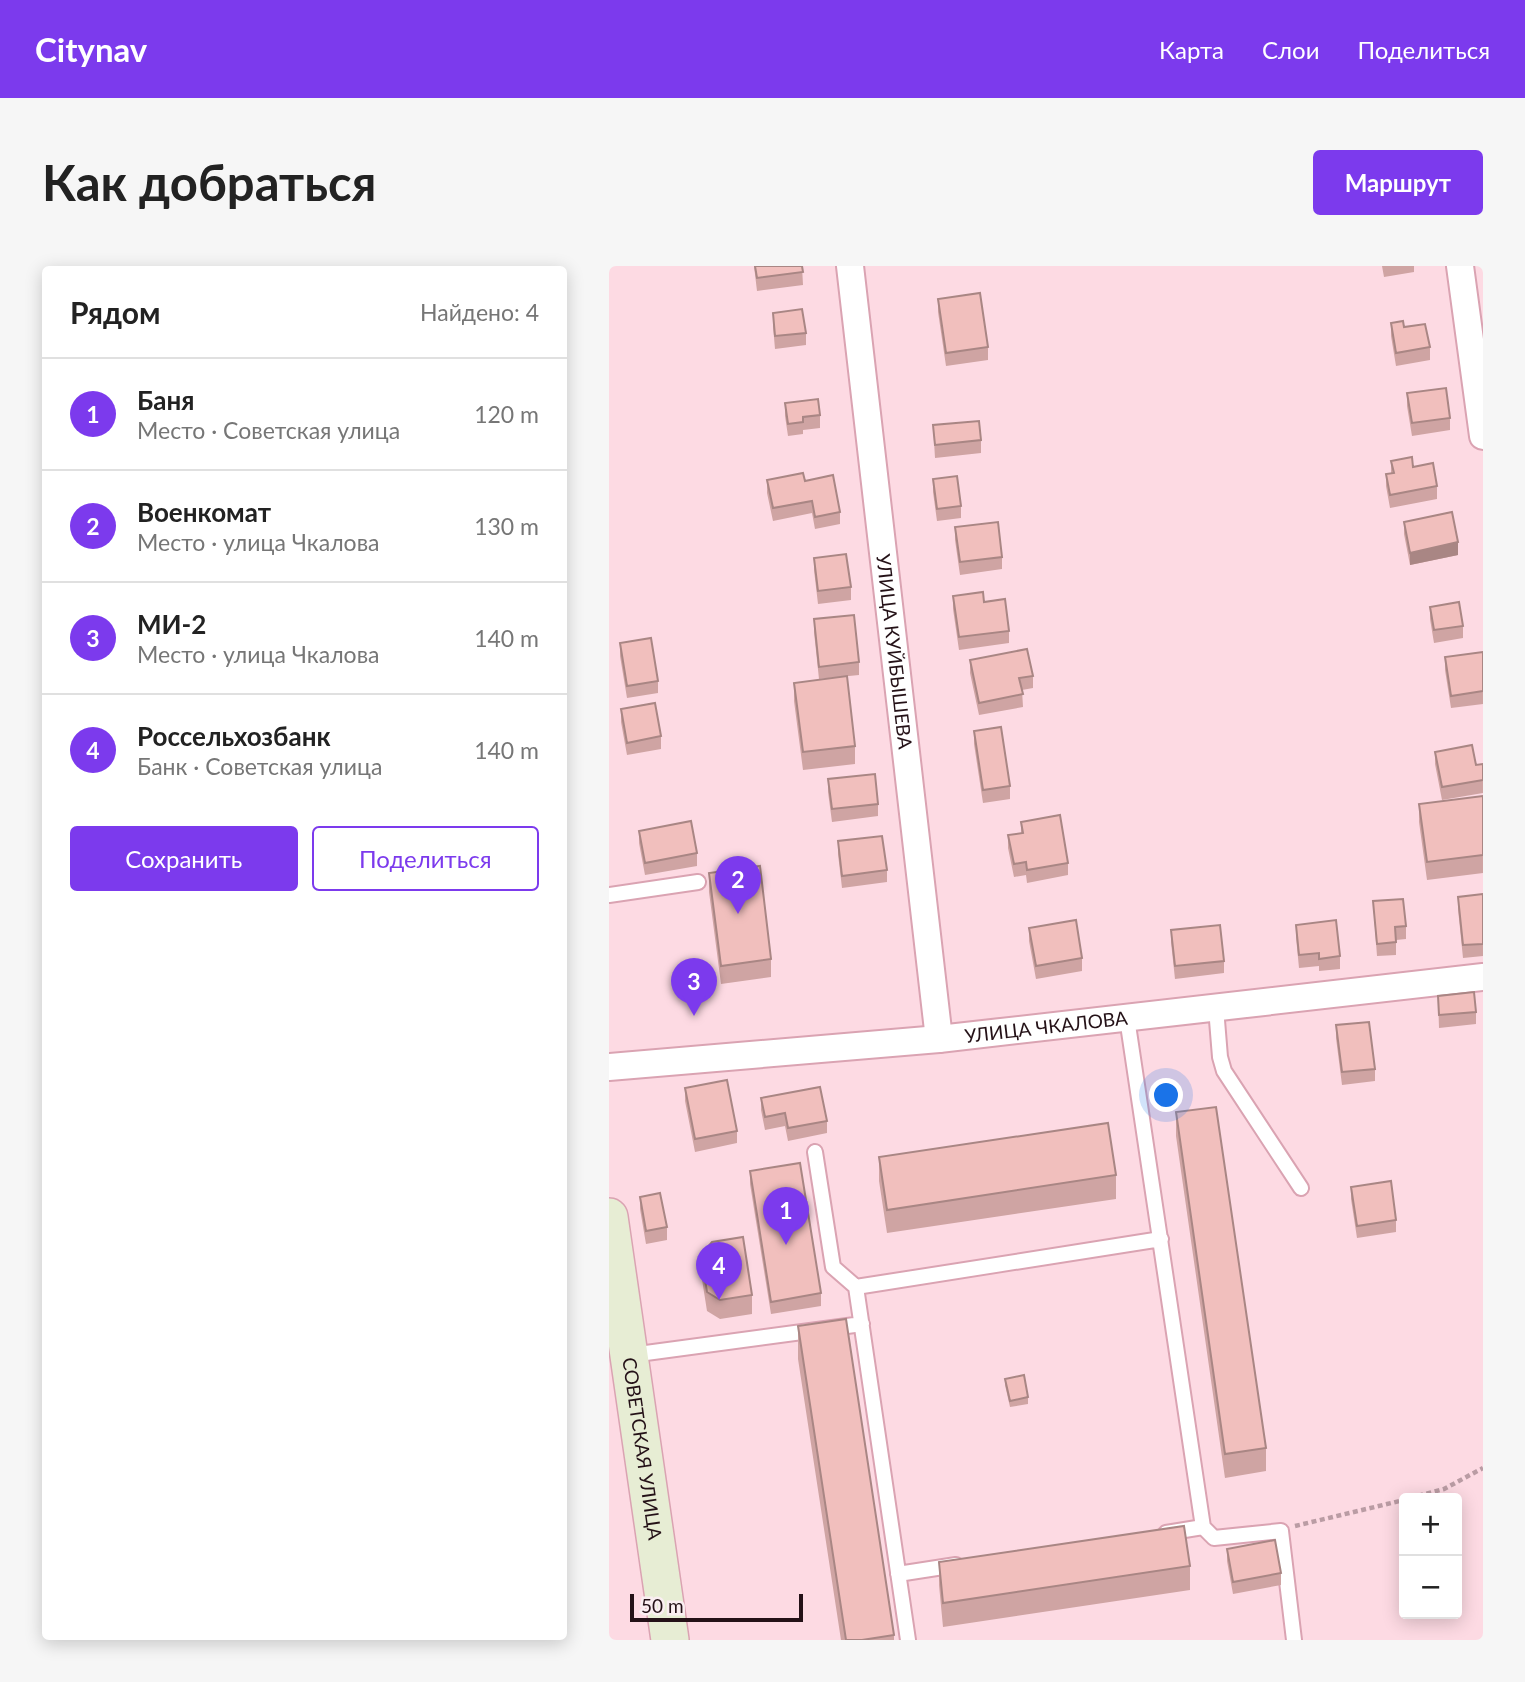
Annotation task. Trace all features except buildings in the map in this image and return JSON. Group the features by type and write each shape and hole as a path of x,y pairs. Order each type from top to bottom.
{"street":[{"name":"УЛИЦА КУЙБЫШЕВА","path":"850,266 939,1039"},
{"path":"1460,266 1483,436"},
{"name":"УЛИЦА ЧКАЛОВА","path":"609,1067 939,1039 1483,977"},
{"name":"СОВЕТСКАЯ УЛИЦА","path":"609,1217 670,1640"}],"lane":[{"path":"609,895 698,882"},
{"path":"1216,1008 1220,1057 1224,1071 1301,1188"},
{"path":"1127,1018 1203,1527 1214,1538 1281,1531 1294,1640"},
{"path":"815,1152 833,1267 856,1287 908,1640"},
{"path":"856,1287 1161,1239"},
{"path":"629,1355 862,1324"},
{"path":"1147,1536 1203,1527"},
{"path":"898,1574 968,1563"}],"path":[{"path":"1429,1493 1444,1489 1483,1468"},
{"path":"1281,1531 1319,1518 1399,1501"}],"place":[{"name":"Военкомат","path":"738,914"},
{"name":"МИ-2","path":"694,1016"},
{"name":"Баня","path":"786,1245"},
{"name":"Россельхозбанк","path":"719,1300"}]}
